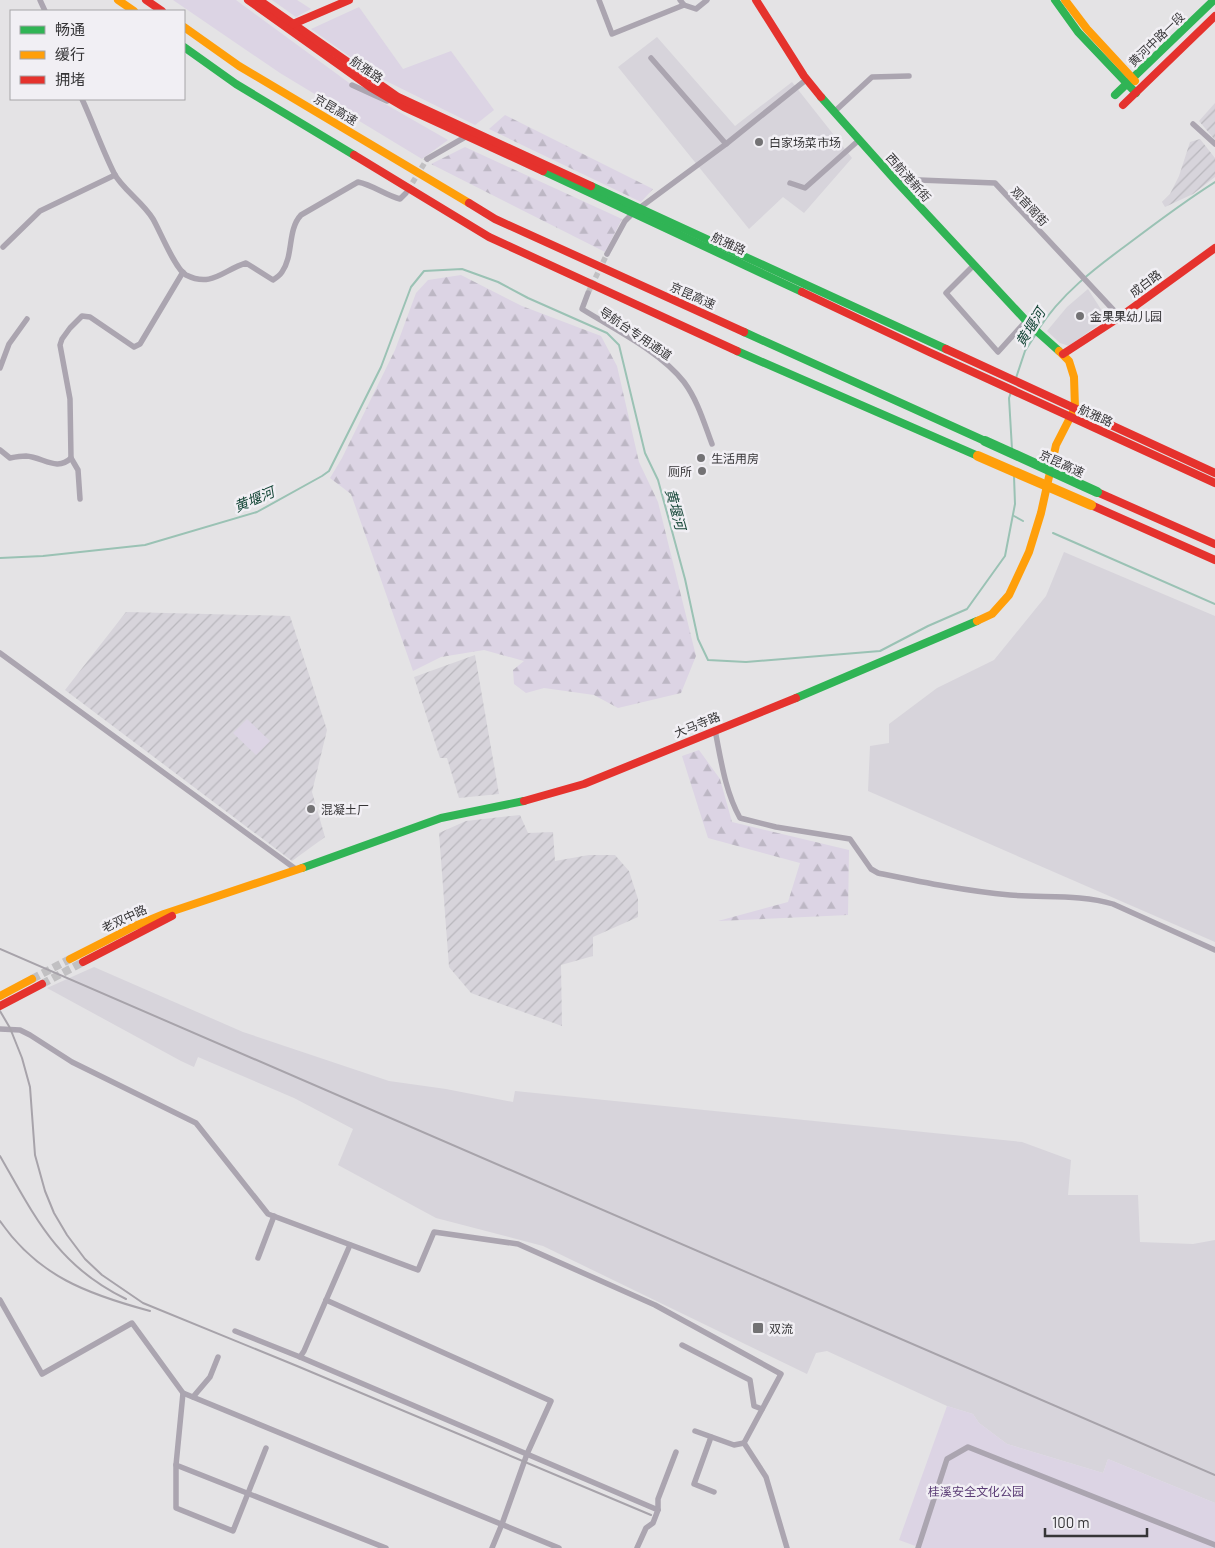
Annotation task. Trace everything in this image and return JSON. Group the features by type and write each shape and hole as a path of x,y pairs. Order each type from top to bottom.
{"main road":[{"path":"118,0 133,10"},
{"path":"146,0 161,10"},
{"name":"航雅路","path":"248,0 370,87 404,107 637,210"},
{"name":"航雅路","path":"259,0 398,97 1005,382 1075,408 1215,473"},
{"path":"293,24 349,0"},
{"name":"西航港新街","path":"756,0 807,79 834,112 1028,324 1063,354"},
{"path":"1055,0 1078,32 1139,90"},
{"path":"1065,0 1130,82"},
{"name":"黄河中路一段","path":"1115,95 1214,0"},
{"name":"黄河中路一段","path":"1123,105 1215,16"},
{"name":"京昆高速","path":"185,28 240,66 494,219 1215,544"},
{"path":"185,48 236,84 489,237 757,360 1215,560"},
{"name":"成白路","path":"1063,354 1120,317 1215,248"},
{"path":"1063,354 1069,361 1074,377 1075,408"},
{"name":"航雅路","path":"1019,388 1070,418 1215,483"},
{"name":"大马寺路","path":"297,870 441,818 535,799 584,784 827,685 992,614 1009,595 1030,552 1041,513 1056,444 1075,408"},
{"name":"老双中路","path":"70,958 135,926 191,905 297,870"},
{"name":"老双中路","path":"84,962 191,905"},
{"path":"0,996 32,979"},
{"path":"0,1006 42,984"}],"street":[{"path":"599,0 612,34 682,2 696,9 707,0"},
{"path":"651,58 726,144"},
{"path":"834,112 872,77 909,76"},
{"path":"607,254 625,221 637,210 726,144 807,79"},
{"path":"352,85 467,136"},
{"path":"82,100 115,175 145,207 177,266 183,272 204,280 217,278 235,266 246,263 273,280 282,271 290,251 294,222 301,215 358,182 391,196 400,198 406,193"},
{"path":"1193,124 1215,144"},
{"path":"427,160 467,136"},
{"path":"790,183 806,188 859,140"},
{"path":"3,247 40,211 115,175"},
{"name":"观音阁街","path":"894,179 995,182 1120,317"},
{"path":"974,265 946,293 998,352 1028,324"},
{"path":"80,499 78,470 71,458 70,399 60,345 62,340 82,316 90,317 134,347 140,344 183,272"},
{"name":"导航台专用通道","path":"588,293 582,309 664,361 684,382 698,406 712,444"},
{"path":"0,368 9,344 27,319"},
{"path":"0,450 10,458 26,456 59,465 66,463 71,458"},
{"path":"0,653 297,870"},
{"path":"715,730 732,804 740,818 776,827 850,839 871,869 878,873 972,892 1097,899 1122,908 1215,950"},
{"path":"0,1028 20,1030 72,1062 196,1123 268,1214 418,1270 434,1232 518,1244 655,1304 781,1374 744,1443"},
{"path":"258,1258 274,1216"},
{"path":"300,1357 304,1352 350,1244"},
{"path":"0,1300 42,1374 132,1323 183,1393 558,1548"},
{"path":"326,1300 551,1401 527,1454 492,1548"},
{"path":"235,1331 658,1510"},
{"path":"682,1345 750,1380 754,1406 762,1409"},
{"path":"193,1397 210,1377 218,1357"},
{"path":"183,1393 176,1464 176,1508 233,1531 266,1448"},
{"path":"695,1430 734,1445 744,1443"},
{"path":"711,1437 694,1484 714,1492"},
{"path":"744,1443 766,1477 787,1548"},
{"path":"918,1548 947,1459 968,1447 1215,1546"},
{"path":"637,1548 646,1528 653,1523 658,1510 658,1500 676,1452"},
{"path":"176,1464 386,1548"}],"shaded area":[{"name":"白家场菜市场","path":"657,37 735,126 792,82 852,158 804,213 783,197 749,229 618,67"},
{"path":"1215,103 1215,140 1199,121"},
{"path":"1200,139 1215,158 1215,177 1193,194 1165,207 1162,202 1170,194 1179,176 1190,142"},
{"name":"金果果幼儿园","path":"1088,289 1102,311 1102,322 1069,346 1060,343 1047,331 1067,307"},
{"path":"1064,552 1215,616 1215,942 868,791 870,746 889,743 889,724 937,688 994,660 1046,596"},
{"path":"126,612 290,616 327,730 312,792 325,837 292,861 65,690"},
{"path":"475,655 499,794 459,798 447,758 440,758 414,677"},
{"path":"520,815 528,833 553,832 555,861 589,855 615,855 629,871 638,899 638,917 593,937 593,956 561,965 562,1026 471,993 449,967 439,833 466,821"},
{"path":"94,967 243,1032 389,1081 446,1089 513,1102 515,1091 1022,1142 1071,1160 1068,1195 1138,1195 1140,1242 1193,1244 1215,1240 1215,1503 1108,1459 1103,1473 1007,1444 979,1423 973,1414 947,1406 827,1351 816,1353 807,1374 543,1246 436,1218 338,1165 353,1129 294,1098 198,1057 194,1067 47,988"}],"green space":[{"path":"173,0 236,0 352,85 448,140 422,159 280,73"},
{"path":"272,0 297,0 311,9 296,17"},
{"path":"359,7 403,69 451,51 494,110 475,125 380,78 311,29"},
{"path":"505,115 653,189 641,202 489,129"},
{"path":"465,147 622,219 605,252 431,164"},
{"path":"461,275 522,306 601,336 617,366 639,462 658,502 696,656 681,693 618,708 594,695 544,688 526,693 514,684 513,670 524,661 484,650 441,657 413,671 351,494 330,478 342,458 395,350 416,293 428,280"},
{"path":"247,719 270,741 256,755 233,733"},
{"path":"699,750 720,779 732,822 849,850 848,915 718,921 788,902 800,863 708,838 682,756"},
{"name":"桂溪安全文化公园","path":"947,1406 973,1414 979,1423 1007,1444 1103,1473 1108,1459 1215,1503 1215,1548 921,1548 899,1540"}],"waterway":[{"name":"黄堰河","path":"1038,330 1057,305 1091,273 1115,253 1215,182"},
{"name":"黄堰河","path":"0,558 43,556 145,545 257,512 322,476 329,471 381,367 411,287 424,271 462,269 498,282 528,298 607,333 619,345 645,453 658,480 685,579 698,639 708,660 746,662 880,651 928,626 967,609 1005,556 1015,504 1014,476"},
{"name":"黄堰河","path":"1016,378 1025,351 1036,334"},
{"name":"黄堰河","path":"1011,392 1009,398 1012,449"},
{"path":"1014,516 1023,521"},
{"path":"1053,533 1215,604"}],"tunnel":[{"path":"408,190 427,159"},
{"path":"588,293 607,254"},
{"path":"32,979 70,959"},
{"path":"42,984 83,962"}],"railway":[{"path":"0,949 1215,1475"},
{"path":"0,1011 10,1028 22,1058 30,1087 35,1155 45,1191 54,1213 67,1235 85,1259 102,1275 143,1303 651,1515"},
{"path":"0,1156 25,1200 51,1239 83,1272 126,1299"},
{"path":"0,1221 31,1256 66,1280 105,1298 150,1311"}],"traffic: fast":[{"path":"1055,0 1078,32 1136,93"},
{"path":"1115,95 1214,0"},
{"path":"185,48 236,84 354,155"},
{"path":"821,97 1031,326 1059,351"},
{"path":"543,171 802,292"},
{"path":"591,186 946,349"},
{"path":"744,332 985,441"},
{"path":"737,351 978,456"},
{"path":"985,441 1097,492"},
{"path":"796,698 977,621"},
{"path":"302,868 441,818 524,801"}],"traffic: slow":[{"path":"118,0 133,10"},
{"path":"1065,0 1087,29 1135,81"},
{"path":"185,28 239,66 469,203"},
{"path":"977,621 992,614 1009,595 1029,552 1041,513 1056,445 1075,408 1074,377 1069,361 1059,351"},
{"path":"978,456 1091,505"},
{"path":"70,959 135,926 164,914 302,868"},
{"path":"0,996 32,979"}],"traffic: jam":[{"path":"146,0 161,10"},
{"path":"248,0 370,87 404,107 543,171"},
{"path":"259,0 398,97 591,186"},
{"path":"293,24 349,0"},
{"path":"756,0 804,76 821,97"},
{"path":"1123,105 1215,16"},
{"path":"354,155 489,237 737,351"},
{"path":"469,203 495,219 744,332"},
{"path":"1063,354 1120,317 1215,248"},
{"path":"802,292 1215,483"},
{"path":"946,349 1215,473"},
{"path":"1097,492 1215,544"},
{"path":"1091,505 1215,560"},
{"path":"524,801 584,784 796,698"},
{"path":"83,962 172,916"},
{"path":"0,1006 42,984"}],"place":[{"name":"白家场菜市场","path":"759,142"},
{"name":"金果果幼儿园","path":"1080,316"},
{"name":"生活用房","path":"701,458"},
{"name":"厕所","path":"702,471"},
{"name":"混凝土厂","path":"311,809"},
{"name":"双流","path":"758,1328"}]}
